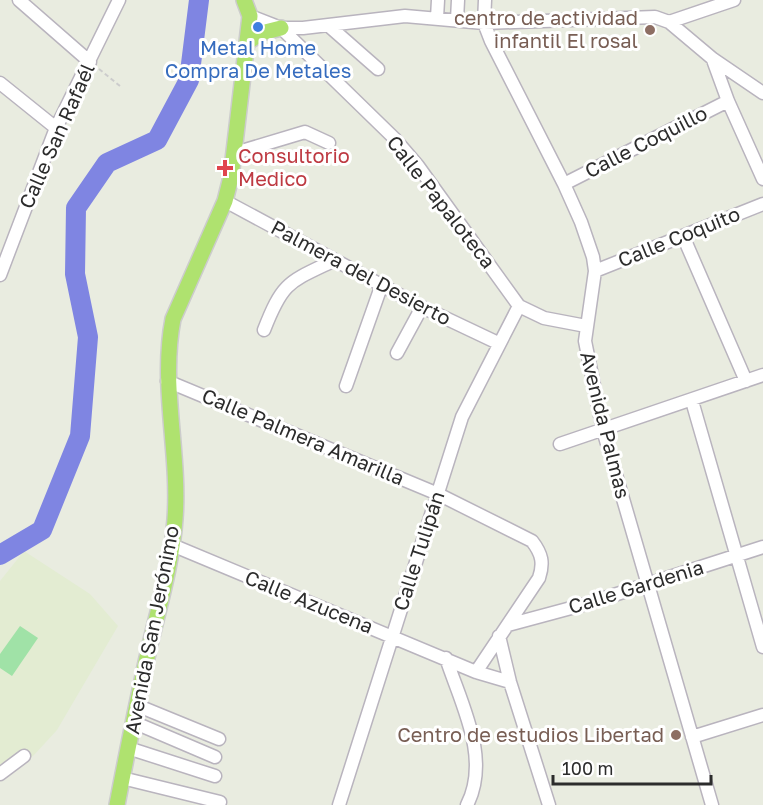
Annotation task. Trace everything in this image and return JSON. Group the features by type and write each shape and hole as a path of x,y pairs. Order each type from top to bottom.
{"main road":[{"name":"Avenida San Jerónimo","path":"117,805 136,705 172,545 175,495 167,381 173,319 225,201 235,153 248,42 250,16 244,0"},
{"path":"248,42 261,33 281,28"}],"street":[{"path":"20,0 90,62"},
{"name":"Calle San Rafaél","path":"1,270 56,128 119,0"},
{"path":"437,18 438,0"},
{"path":"457,20 458,0"},
{"path":"484,23 485,0"},
{"path":"669,22 734,0"},
{"path":"250,16 281,28 329,26 377,17 437,18 484,23 656,17 669,22 713,59 763,93"},
{"name":"Avenida Palmas","path":"484,23 497,55 564,184 589,242 595,271 585,341 603,430 712,805"},
{"path":"329,26 378,69"},
{"name":"Calle Papaloteca","path":"281,28 394,138 418,166 519,306 544,318 586,326"},
{"path":"713,59 728,101 763,179"},
{"path":"0,83 56,128"},
{"name":"Calle Coquillo","path":"564,184 728,101"},
{"path":"235,153 304,132 329,143"},
{"name":"Palmera del Desierto","path":"225,201 422,307 498,343"},
{"name":"Calle Coquito","path":"595,271 763,204"},
{"path":"683,236 746,381"},
{"path":"264,330 280,292 307,273 335,260"},
{"path":"346,386 382,284"},
{"name":"Calle Tulipán","path":"339,805 391,635 462,417 519,306"},
{"path":"397,352 422,307"},
{"path":"561,444 763,375"},
{"name":"Calle Palmera Amarilla","path":"167,381 438,494 532,541 540,552 542,568 539,578 500,636"},
{"path":"692,401 763,647"},
{"name":"Calle Azucena","path":"172,545 476,672 510,682"},
{"name":"Calle Gardenia","path":"507,625 763,547"},
{"path":"476,672 500,636"},
{"path":"500,636 510,682 549,805"},
{"path":"446,658 477,756 475,787 467,805"},
{"path":"136,705 219,739"},
{"path":"692,737 763,715"},
{"path":"133,722 215,757"},
{"path":"128,748 215,776"},
{"path":"0,774 24,756"},
{"path":"123,778 220,802"}],"path":[{"path":"90,62 120,86"}],"shaded area":[{"path":"24,551 90,594 118,626 57,730 34,755 15,769 0,775 0,581"}],"green space":[{"path":"20,626 38,638 12,676 0,668 0,654"}],"waterway":[{"path":"0,555 42,530 80,436 88,337 75,274 76,208 107,163 157,140 189,80 199,0"}],"place":[{"name":"Metal Home Compra De Metales","path":"258,27"},
{"name":"centro de actividad infantil El rosal","path":"650,30"},
{"name":"Consultorio Medico","path":"225,168"},
{"name":"Centro de estudios Libertad","path":"676,735"}]}
